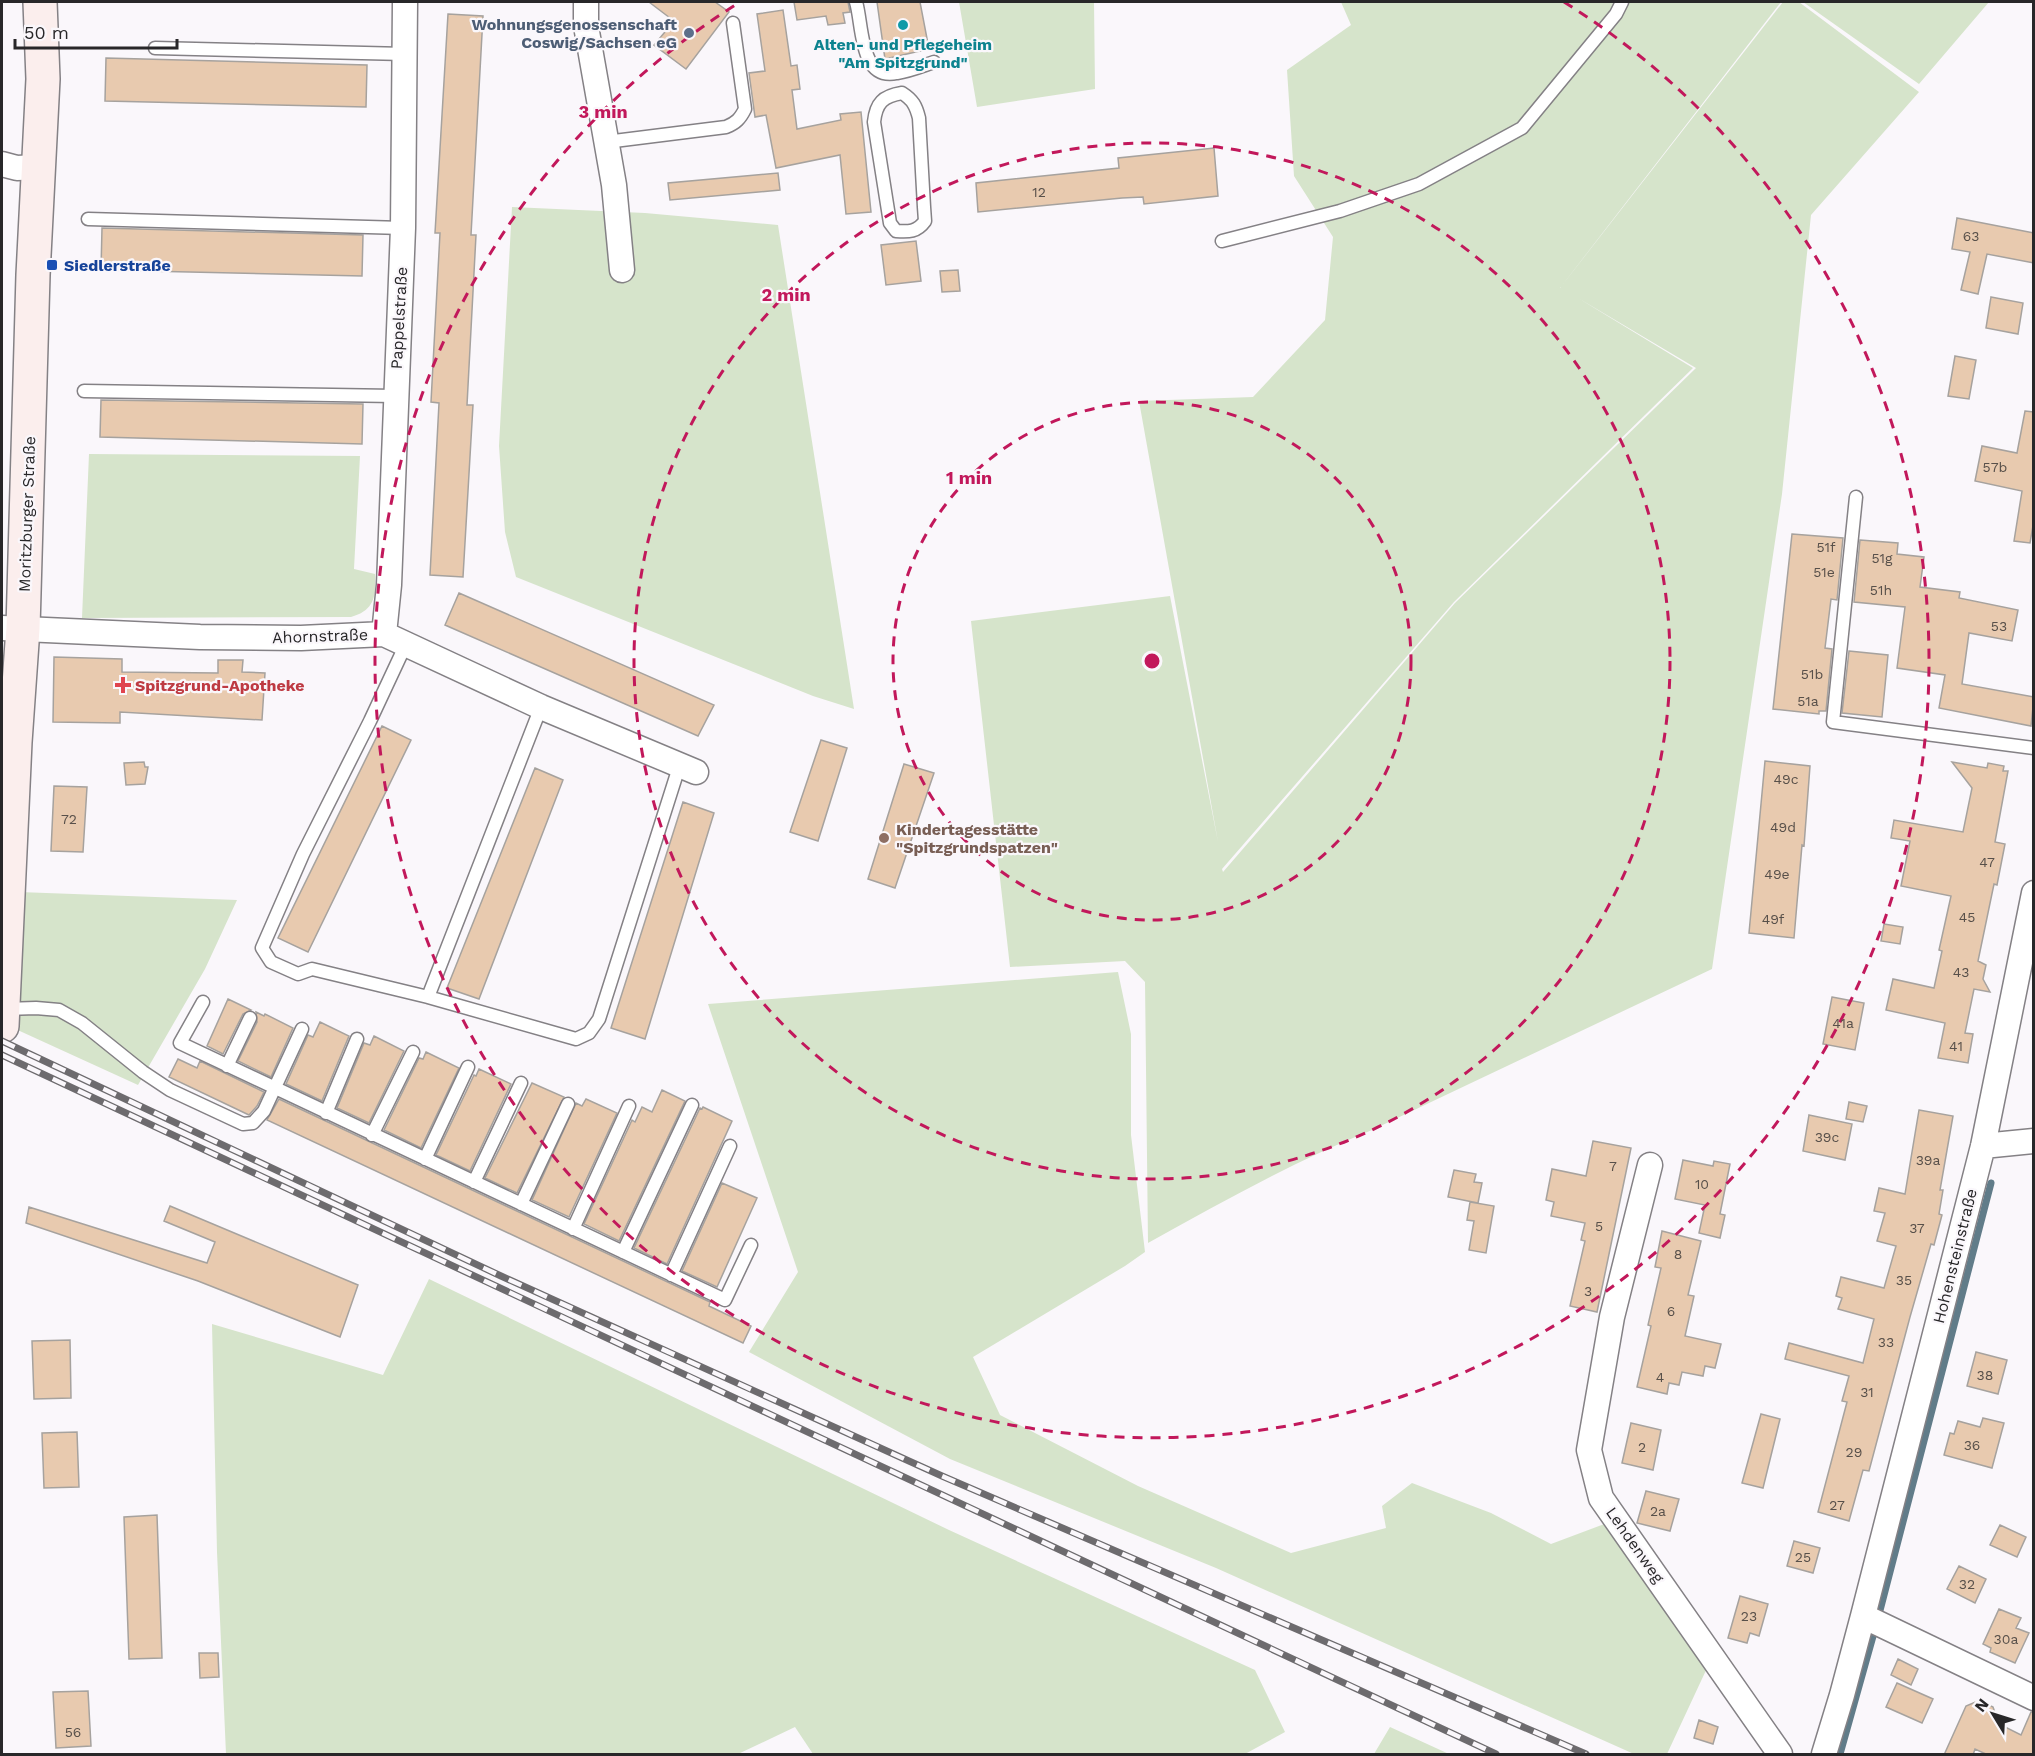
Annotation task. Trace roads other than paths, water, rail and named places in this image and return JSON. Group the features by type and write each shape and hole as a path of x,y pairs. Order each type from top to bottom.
{"street":[{"name":"Moritzburger Straße","path":"2,1017 12,628 43,79 40,2"},
{"name":"Pappelstraße","path":"384,634 389,585 403,228 405,2"},
{"path":"586,2 586,26 614,185 622,270"},
{"path":"2,164 17,168 38,167"},
{"name":"Ahornstraße","path":"12,628 200,637 301,638 384,634 541,707 687,770"},
{"name":"Hohensteinstraße","path":"1824,1755 1863,1616 1983,1146 1996,1092 2034,893"},
{"path":"1983,1146 2034,1141"},
{"name":"Lehdenweg","path":"1650,1165 1612,1317 1589,1450 1601,1498 1780,1755"},
{"path":"1863,1616 2034,1698"}],"lane":[{"path":"856,2 865,52 871,65 880,72 895,74 934,62"},
{"path":"1222,241 1340,212 1419,184 1522,128 1616,14 1622,2"},
{"path":"606,142 735,124 745,108 733,22"},
{"path":"156,48 405,54"},
{"path":"889,73 891,95"},
{"path":"902,93 910,98 916,106 919,118 925,221 919,228 909,232 896,231 890,223 874,122 875,109 881,100 891,95 902,93"},
{"path":"88,219 403,228"},
{"path":"84,390 395,396"},
{"path":"1856,497 1833,722 2034,748"},
{"path":"406,644 303,854 262,948 271,962 298,974 312,969 428,997 576,1039 589,1033 599,1019 687,770"},
{"path":"428,997 541,707"},
{"path":"203,1002 180,1043 725,1300 752,1245"},
{"path":"2,1017 36,1008 59,1010 82,1023 143,1072 170,1090 243,1124 253,1123 264,1111 302,1029"},
{"path":"227,1066 250,1018"},
{"path":"326,1113 357,1039"},
{"path":"372,1135 413,1052"},
{"path":"425,1159 468,1067"},
{"path":"474,1182 521,1083"},
{"path":"521,1204 568,1104"},
{"path":"623,1252 692,1105"},
{"path":"573,1228 629,1106"},
{"path":"671,1275 730,1146"}],"waterway":[{"path":"1840,1754 1877,1622 1991,1183"}],"railway":[{"path":"2,1041 501,1276 942,1476 1586,1754"},
{"path":"2,1055 1496,1754"}],"place":[{"name":"Alten- und Pflegeheim \"Am Spitzgrund\"","path":"903,25"},
{"name":"Wohnungsgenossenschaft Coswig/Sachsen eG","path":"689,33"},
{"name":"Siedlerstraße","path":"52,265"},
{"name":"Spitzgrund-Apotheke","path":"123,685"},
{"name":"Kindertagesstätte \"Spitzgrundspatzen\"","path":"884,838"}]}
